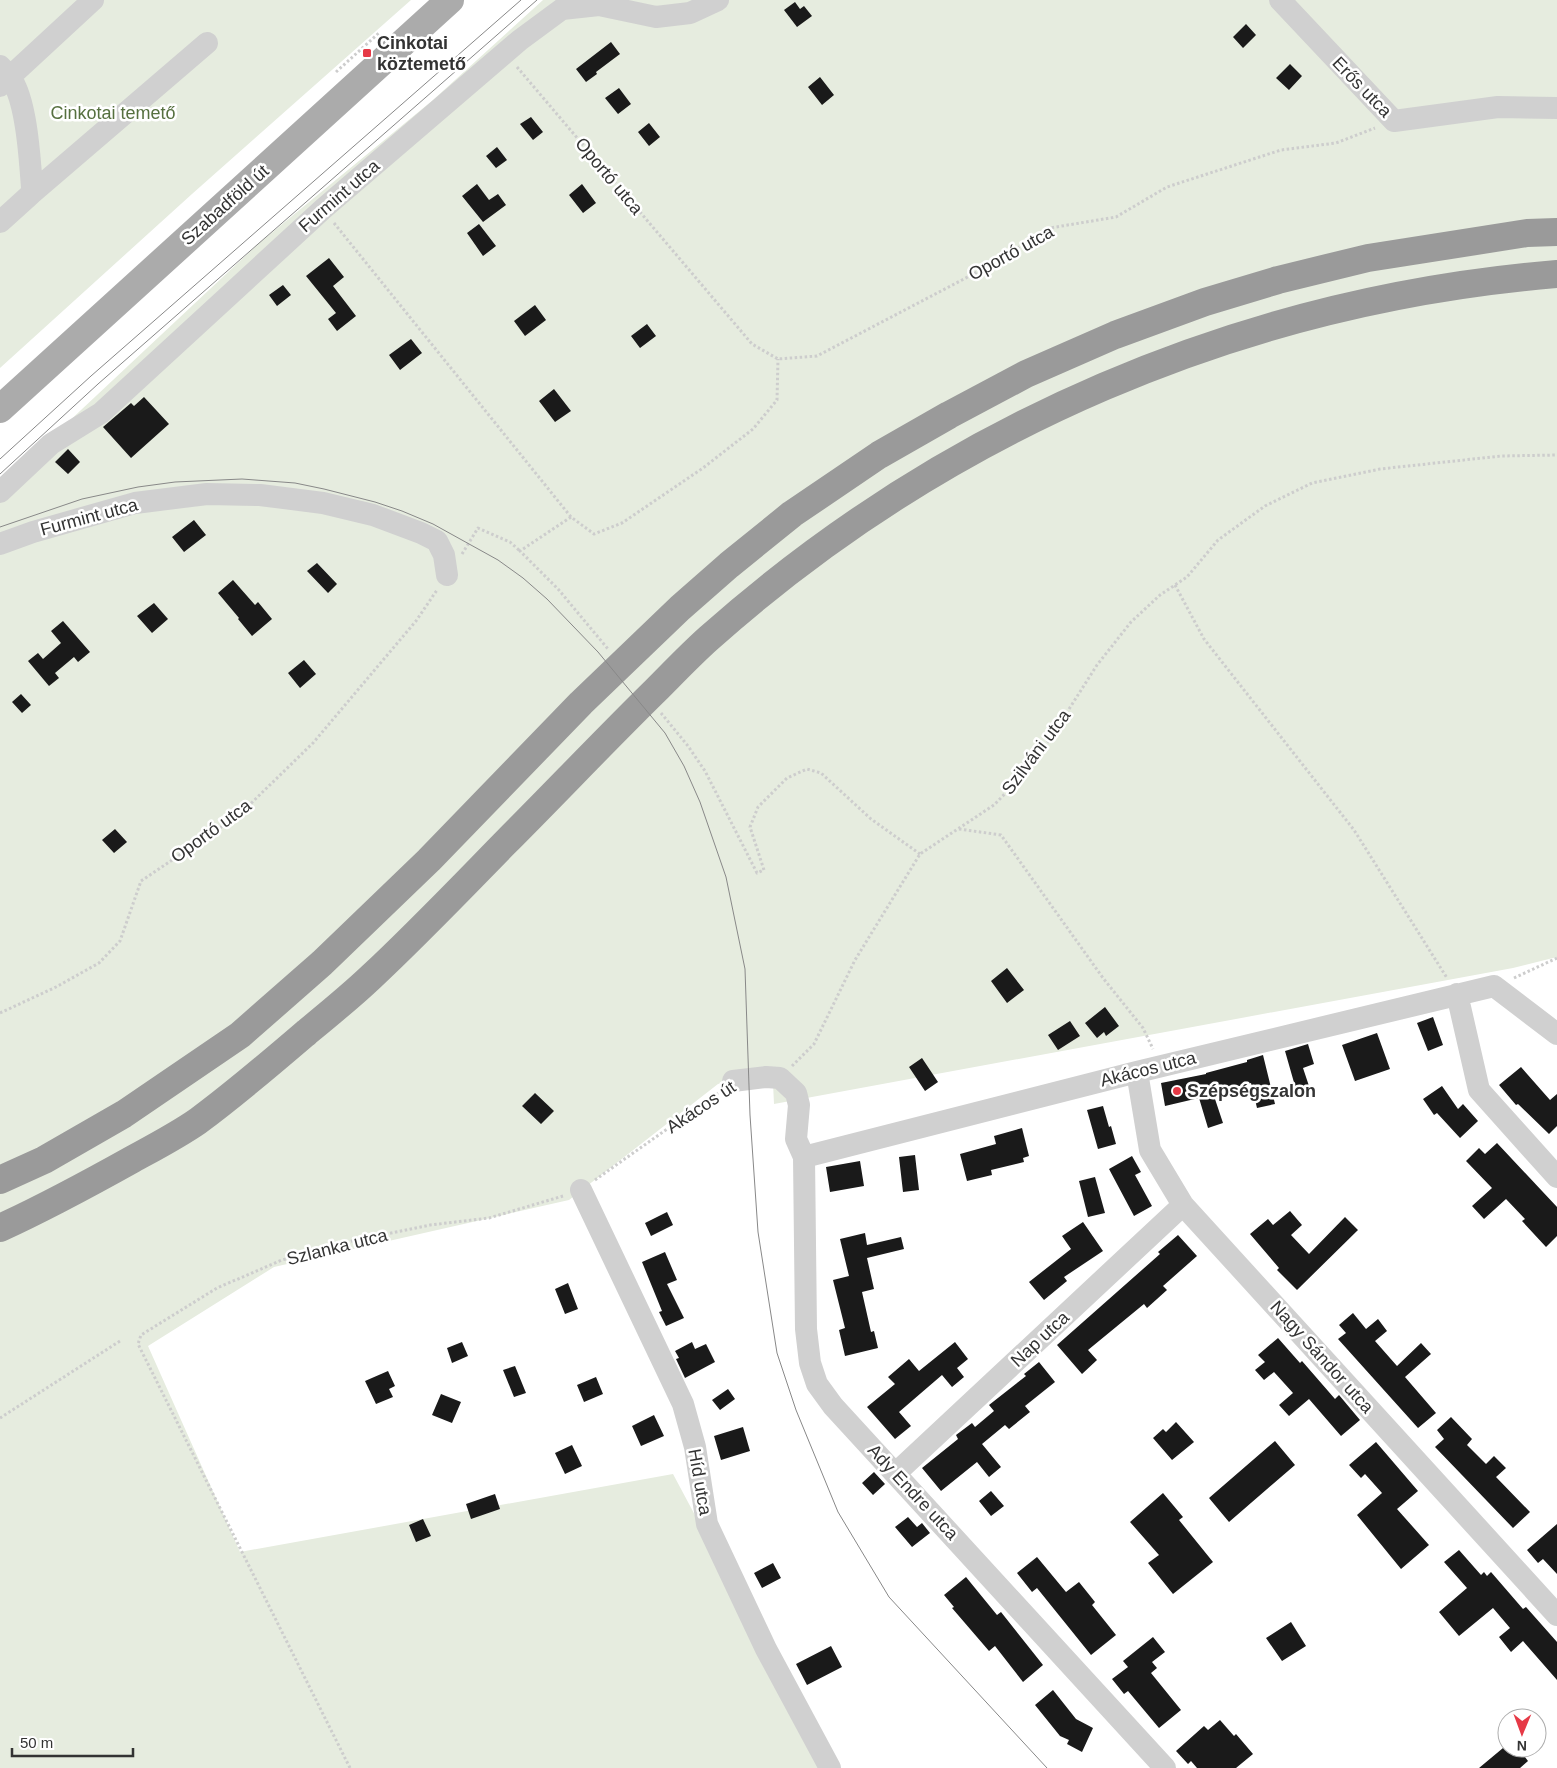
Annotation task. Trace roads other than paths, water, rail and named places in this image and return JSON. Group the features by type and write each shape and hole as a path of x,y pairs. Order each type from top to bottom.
{"highway":[{"path":"0,1180 44,1160 124,1114 240,1035 322,963 429,860 581,703 680,608 792,514 880,455 948,415 1026,374 1115,335 1205,302 1278,280 1368,258 1527,233 1557,232"},
{"path":"0,1228 81,1188 194,1124 257,1075 369,980 605,740 709,638 788,572 880,506 930,474 1029,420 1088,393 1152,366 1252,332 1349,306 1438,288 1498,279 1557,274"}],"main road":[{"name":"Szabadföld út","path":"0,409 450,0"}],"street":[{"path":"31,194 32,188 23,112 16,88 3,76 93,0"},
{"name":"Furmint utca","path":"0,492 51,444 101,413 323,209 505,53 562,8 599,5 656,17 690,13 718,0"},
{"name":"Erős utca","path":"1280,0 1394,121 1498,107 1557,108"},
{"path":"0,222 207,43"},
{"name":"Furmint utca","path":"0,544 33,532 135,503 207,494 260,495 323,503 373,515 421,533 437,542 444,555 448,576"},
{"name":"Akácos utca","path":"804,1156 1161,1066 1494,986 1557,1034"},
{"path":"1457,994 1480,1090 1557,1178"},
{"name":"Nagy Sándor utca","path":"1137,1072 1150,1150 1183,1205 1557,1615"},
{"name":"Akácos út","path":"733,1082 773,1078 796,1093 799,1106 796,1139 804,1156"},
{"name":"Ady Endre utca","path":"804,1156 806,1329 810,1363 817,1384 833,1406 1166,1768"},
{"name":"Híd utca","path":"582,1190 683,1404 695,1447 707,1524 766,1649 830,1768"},
{"name":"Nap utca","path":"896,1473 1183,1205"}],"tram line":[{"path":"0,459 91,376 521,0"},
{"path":"0,474 98,384 537,0"},
{"path":"0,527 82,499 138,487 175,482 242,479 295,483 324,489 402,511 433,524 498,560 547,599 598,652 665,733 684,766 700,802 726,877 745,969 750,1115 758,1232 777,1353 796,1410 838,1512 889,1597 1047,1768"}],"place":[{"name":"Cinkotai köztemető","path":"367,53"},
{"name":"Szépségszalon","path":"1177,1091"}],"park label":[{"name":"Cinkotai temető","path":"113,113"}]}
